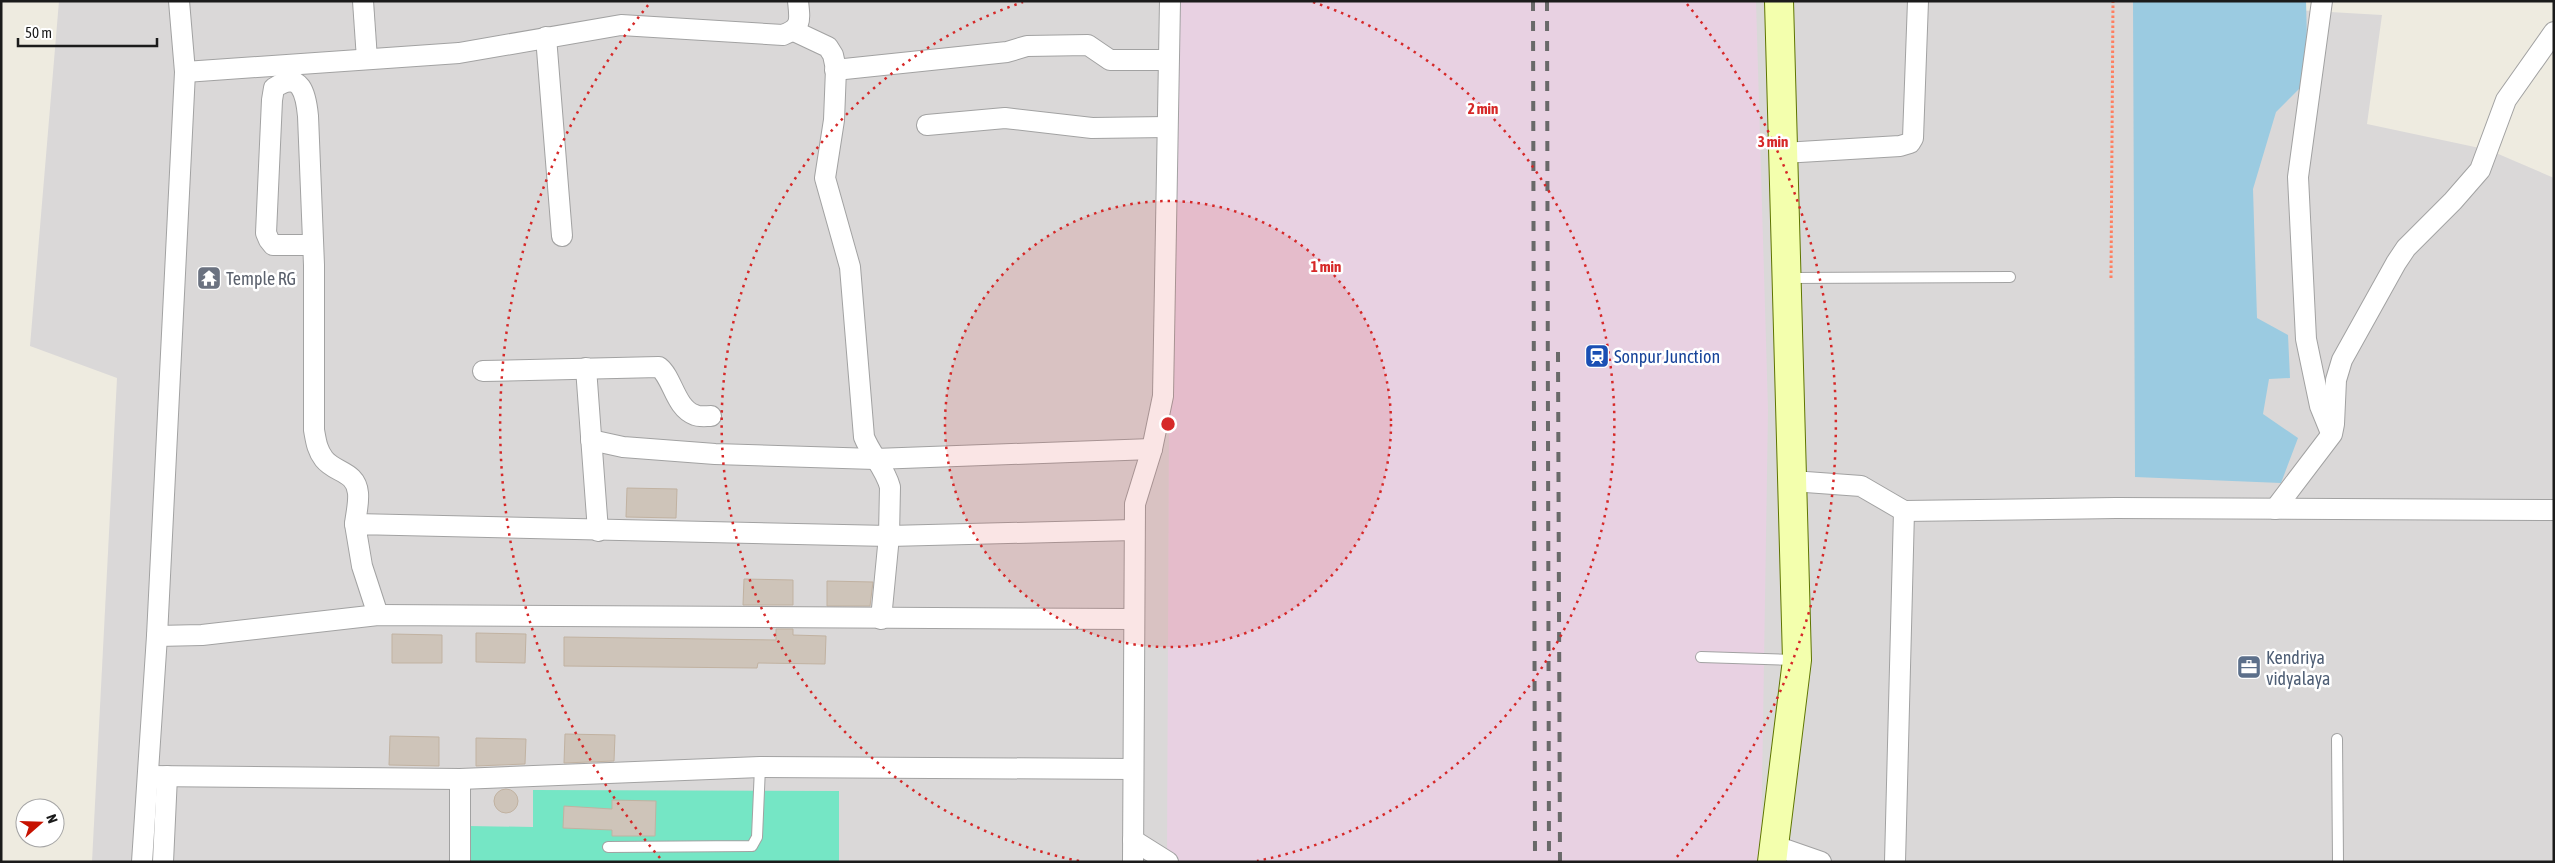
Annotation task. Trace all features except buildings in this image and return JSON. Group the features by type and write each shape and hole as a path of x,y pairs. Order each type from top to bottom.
{"main road":[{"path":"1773,854 1797,660 1779,1"}],"street":[{"path":"163,862 158,776 158,636 185,72 179,1"},
{"path":"363,1 367,59"},
{"path":"185,72 459,53 621,25 767,36 783,35 794,30 799,22 798,1"},
{"path":"1133,862 1134,530 1137,494 1152,449 1163,396 1170,1"},
{"path":"1783,153 1900,146 1910,143 1913,138 1918,1"},
{"path":"2322,1 2298,177 2306,339 2320,406 2332,434"},
{"path":"794,30 828,47 833,56 836,70 834,120 825,178 850,267 864,437 883,470 890,487 889,536 881,618"},
{"path":"2276,509 2332,434 2336,380 2346,352 2406,248 2480,170 2506,100 2554,32"},
{"path":"546,37 562,236"},
{"path":"836,70 1007,52 1034,46 1088,45 1110,60 1168,60"},
{"path":"313,245 273,245 268,240 266,233 272,100 274,88 283,82 292,82 300,85 306,97 313,245 314,430 317,448 325,461 350,475 355,483 358,492 355,524 362,566 378,615"},
{"path":"927,125 1005,118 1092,128 1167,127"},
{"path":"483,371 659,367 664,371 678,398 687,409 694,415 711,416"},
{"path":"586,368 598,530"},
{"path":"591,440 623,447 715,454 875,459 1152,449"},
{"path":"1792,481 1861,486 1904,511 2554,510"},
{"path":"1895,862 1904,511"},
{"path":"355,524 889,536 1134,530"},
{"path":"158,636 202,635 378,615 1133,619"},
{"path":"158,776 460,779 760,767 1133,769"},
{"path":"142,862 158,776"},
{"path":"460,779 460,862"},
{"path":"1133,840 1168,862"},
{"path":"1773,854 1821,862"}],"lane":[{"path":"1786,278 2010,277"},
{"path":"1701,657 1797,660"},
{"path":"2336,739 2338,862"},
{"path":"608,847 752,846 757,837 760,767"}],"path":[{"path":"2111,278 2112,1"}],"shaded area":[{"path":"59,1 2134,1 2382,15 2367,124 2489,150 2554,178 2554,862 92,862 117,378 30,346"},
{"path":"1171,1 1756,1 1768,410 1761,850 1758,862 1167,862"}],"green space":[{"path":"533,790 839,791 839,862 469,862 469,826 533,827"}],"water":[{"path":"2133,1 2306,1 2308,80 2276,112 2253,189 2257,318 2288,335 2290,378 2269,379 2263,414 2298,438 2281,483 2135,477"}],"railway":[{"path":"1533,1 1535,862"},
{"path":"1547,1 1549,862"},
{"path":"1558,352 1560,862"}],"place":[{"name":"Temple RG","path":"209,278"},
{"name":"Sonpur Junction","path":"1597,356"},
{"name":"Kendriya vidyalaya","path":"2249,667"}]}
